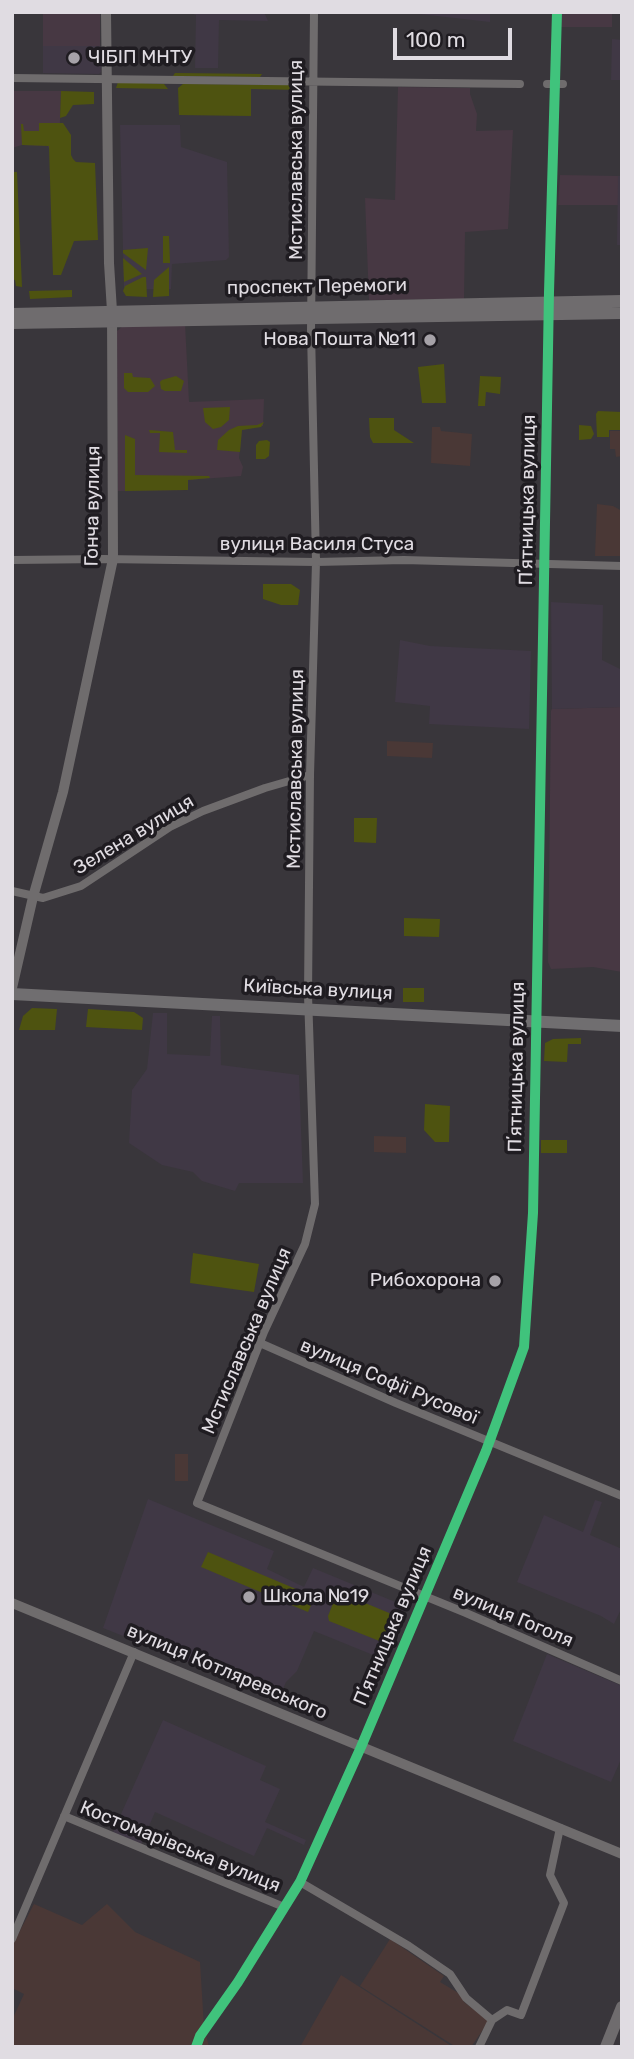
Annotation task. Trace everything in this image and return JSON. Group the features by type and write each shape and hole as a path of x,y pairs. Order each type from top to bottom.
{"main road":[{"name":"проспект Перемоги","path":"550,309 622,301"},
{"name":"проспект Перемоги","path":"12,314 550,309 622,313"},
{"name":"проспект Перемоги","path":"12,323 112,315"},
{"name":"Київська вулиця","path":"12,994 622,1026"},
{"path":"606,2047 622,2007"}],"street":[{"name":"Гонча вулиця","path":"12,988 33,897 63,792 113,559 112,315 106,12"},
{"name":"Мстиславська вулиця","path":"197,1503 260,1343 305,1244 315,1204 308,1009 310,775 316,562 312,312 314,12"},
{"name":"Пʼятницька вулиця","path":"195,2047 300,1882 361,1747 490,1442 524,1346 533,1213 557,12"},
{"path":"12,78 520,83"},
{"name":"вулиця Василя Стуса","path":"12,561 404,560 545,566 622,566"},
{"name":"Зелена вулиця","path":"12,891 43,898 81,886 170,827 203,811 310,775"},
{"name":"вулиця Софії Русової","path":"260,1343 324,1373 622,1496"},
{"name":"вулиця Гоголя","path":"197,1503 622,1681"},
{"name":"вулиця Котляревського","path":"12,1603 622,1854"},
{"path":"12,1939 134,1652"},
{"name":"Костомарівська вулиця","path":"64,1816 284,1907"},
{"path":"479,2047 492,2020 507,2010 521,2015 564,1903 550,1875 560,1828"},
{"path":"300,1882 409,1946 450,1974 466,1997 492,2020"}],"shaded area":[{"path":"43,12 100,12 100,46 43,46"},
{"path":"187,12 264,12 268,21 219,20 218,68 195,68 196,15"},
{"path":"402,12 490,12 490,22 419,14"},
{"path":"561,12 612,12 612,27 561,27"},
{"path":"612,39 622,40 622,80 611,80"},
{"path":"43,46 100,46 101,72 43,73"},
{"path":"398,87 470,88 477,114 476,131 513,130 508,229 465,232 464,299 369,300 365,198 395,200"},
{"path":"12,91 61,91 59,149 22,145 12,148"},
{"path":"120,125 180,125 181,147 227,162 229,257 226,260 172,264 171,289 124,289"},
{"path":"560,175 618,176 618,205 558,205"},
{"path":"618,176 622,176 622,245 617,245"},
{"path":"185,323 189,402 264,399 263,426 242,430 239,458 243,467 241,476 188,480 188,490 118,491 117,331 124,325"},
{"path":"432,427 440,427 441,431 472,434 470,466 431,463"},
{"path":"610,431 622,431 622,456 616,457 615,449 610,449"},
{"path":"597,504 613,506 622,511 622,556 595,556"},
{"path":"551,602 603,605 602,660 622,670 622,707 552,709"},
{"path":"400,640 430,646 531,651 529,729 429,724 430,706 395,702"},
{"path":"622,707 622,972 593,967 551,969 548,962 551,711"},
{"path":"387,741 433,743 432,758 387,756"},
{"path":"153,1013 167,1013 167,1054 210,1056 212,1016 220,1016 221,1065 299,1075 303,1183 239,1183 235,1191 202,1181 193,1172 162,1165 129,1143 132,1090 147,1069"},
{"path":"374,1136 406,1137 406,1153 374,1152"},
{"path":"175,1454 188,1454 188,1481 175,1481"},
{"name":"Школа №19","path":"148,1499 274,1551 267,1569 304,1587 313,1568 405,1606 383,1659 314,1631 297,1671 286,1682 279,1698 103,1628"},
{"path":"595,1500 602,1502 590,1535 622,1549 622,1607 614,1624 601,1616 517,1582 544,1515 583,1532"},
{"path":"547,1654 622,1686 622,1757 611,1782 513,1741"},
{"path":"163,1720 266,1766 260,1780 280,1789 265,1822 306,1840 304,1845 267,1828 254,1856 155,1812 141,1845 113,1832"},
{"path":"34,1904 82,1925 107,1904 135,1932 200,1962 204,2027 209,2047 12,2047 12,2020 24,1994 12,1988 12,1946"},
{"path":"390,1939 444,1976 440,1982 460,1994 464,2002 489,2021 471,2047 456,2047 360,1986"},
{"path":"341,1975 453,2047 300,2047"}],"green space":[{"path":"175,73 262,74 260,77 173,76"},
{"path":"118,82 164,84 168,89 116,88"},
{"path":"183,84 295,85 300,86 300,90 251,89 251,116 179,115 178,88"},
{"path":"61,91 94,92 94,104 73,105 66,116 60,118"},
{"path":"39,123 63,123 71,135 73,159 76,162 95,163 98,240 74,241 61,275 53,275 49,146 22,145 21,124 24,131 39,131"},
{"path":"12,172 17,172 22,287 16,286 15,280 12,279"},
{"path":"163,236 169,236 170,263 163,263"},
{"path":"148,248 146,270 123,253 123,250"},
{"path":"123,258 142,274 124,282"},
{"path":"169,267 169,296 153,297 154,280"},
{"path":"146,277 147,297 126,296 123,291 125,286"},
{"path":"72,290 72,297 30,299 29,291"},
{"path":"444,364 446,403 422,403 418,367"},
{"path":"124,373 132,373 133,377 150,378 155,386 148,392 128,392 124,388"},
{"path":"176,376 184,381 181,391 161,389 162,380"},
{"path":"480,376 501,377 500,394 486,392 485,406 478,406"},
{"path":"230,407 229,420 221,427 213,429 205,422 203,408"},
{"path":"598,411 622,412 622,430 609,430 609,437 597,437"},
{"path":"369,418 394,418 394,430 414,443 373,443"},
{"path":"264,422 261,427 242,430 240,452 217,450 218,440 229,430"},
{"path":"579,425 591,426 594,434 591,439 579,440"},
{"path":"149,430 173,432 175,450 187,450 187,453 159,452 160,433 150,433"},
{"path":"125,435 135,439 135,475 210,478 188,480 188,490 125,491"},
{"path":"259,441 270,442 269,456 256,459 256,445"},
{"path":"263,584 291,584 300,590 298,605 281,605 263,599"},
{"path":"354,818 377,818 376,843 354,842"},
{"path":"404,918 440,919 439,937 404,936"},
{"path":"403,988 424,988 424,1002 403,1002"},
{"path":"32,1008 57,1009 55,1030 19,1030 23,1016"},
{"path":"88,1009 134,1012 143,1018 142,1030 86,1027"},
{"path":"581,1038 581,1044 568,1044 567,1062 544,1061 545,1043 553,1039"},
{"path":"425,1104 450,1106 449,1142 435,1142 424,1130"},
{"path":"541,1140 567,1140 567,1153 541,1153"},
{"path":"193,1253 259,1264 254,1292 190,1283"},
{"path":"208,1552 315,1597 308,1612 201,1567"},
{"path":"341,1593 394,1615 385,1641 329,1621 328,1616 336,1596"}],"cycle path":[{"path":"196,2047 200,2036 238,1982 300,1882 361,1747 486,1451 524,1347 533,1213 549,292 557,12"}],"place":[{"name":"ЧІБІП МНТУ","path":"74,58"},
{"name":"Нова Пошта №11","path":"430,340"},
{"name":"Рибохорона","path":"495,1281"},
{"name":"Школа №19","path":"249,1597"}]}
